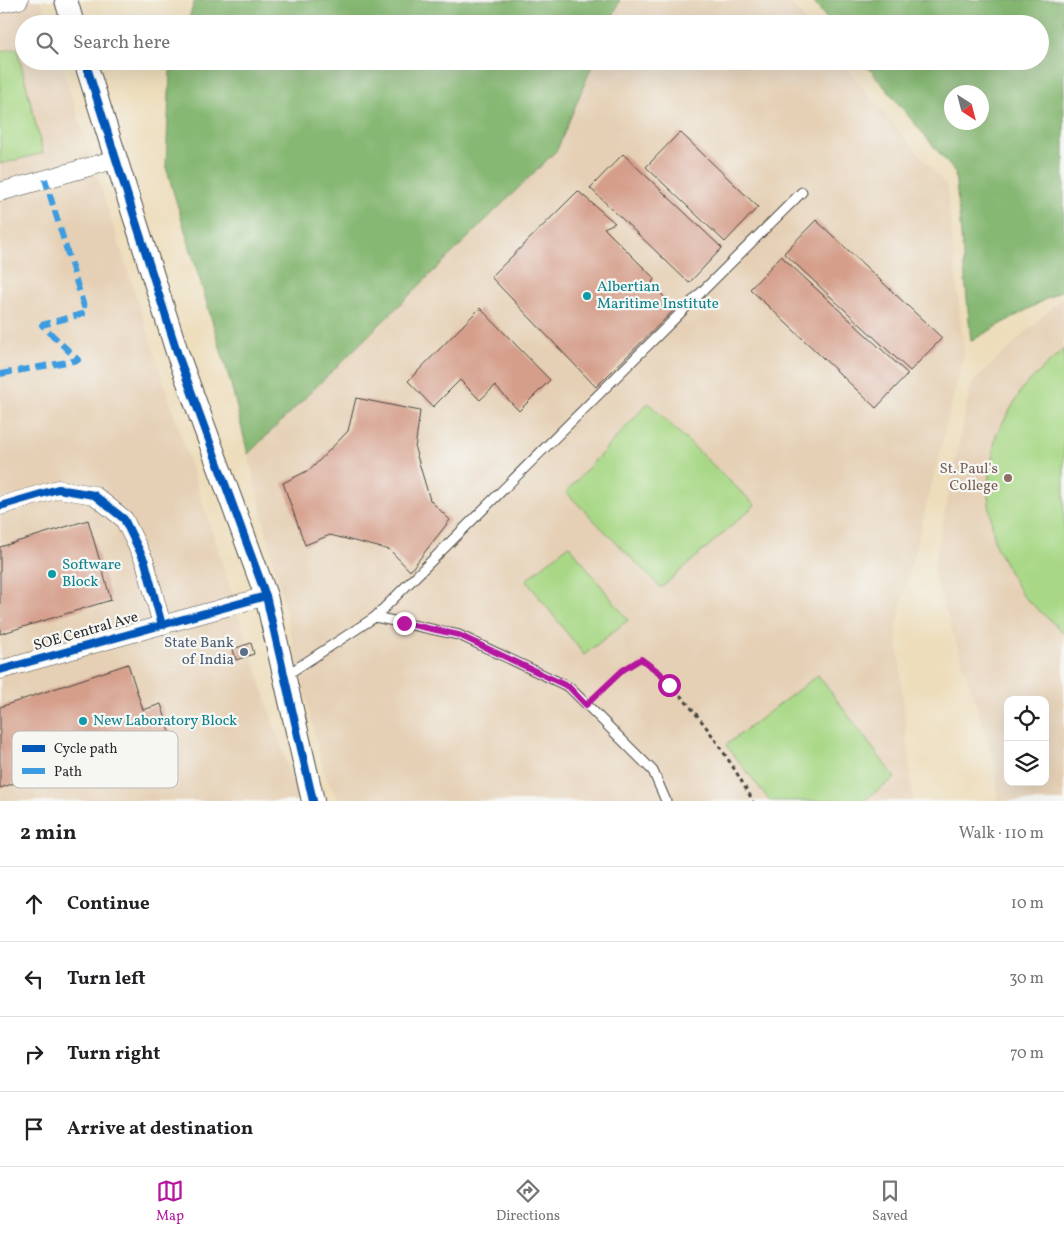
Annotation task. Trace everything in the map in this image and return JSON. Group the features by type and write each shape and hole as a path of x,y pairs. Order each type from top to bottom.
{"street":[{"path":"0,4 19,0"},
{"path":"66,0 70,15"},
{"path":"89,70 178,355 266,596 313,801"},
{"path":"0,192 117,159"},
{"path":"0,506 58,489 94,495 124,519 145,562 162,625"},
{"name":"SOE Central Ave","path":"0,670 266,596"}],"lane":[{"path":"284,676 376,617 802,192"},
{"path":"376,617 459,635 569,687 653,772 666,801"}],"path":[{"path":"586,705 623,670 641,659 660,673 704,723 738,774 753,801"}],"shaded area":[{"path":"0,0 41,0 45,15 15,15 15,70 63,70 299,801 0,801"},
{"path":"622,0 788,0 800,15 615,15"},
{"path":"591,70 848,70 947,186 964,354 896,627 913,801 339,801 324,773 248,454 556,150"},
{"name":"St. Paul's College","path":"1064,298 1064,801 997,801 997,770 933,571 971,384"}],"green space":[{"path":"195,0 620,0 614,15 190,15"},
{"path":"812,0 1064,0 1064,289 971,341 955,172 870,70 1049,70 1049,15 824,15"},
{"path":"15,48 15,70 22,70 43,153 0,164 0,52"},
{"path":"590,70 557,150 248,454 231,384 166,167 170,71"},
{"path":"1064,349 1064,633 1022,595 995,545 987,489 996,435 1023,387"},
{"path":"648,403 755,505 661,588 566,492"},
{"path":"569,545 628,620 584,655 526,580"},
{"path":"818,675 895,778 863,801 770,801 726,745"}],"building":[{"path":"680,132 758,207 725,242 646,167"},
{"path":"623,154 722,248 689,283 590,188"},
{"name":"Albertian Maritime Institute","path":"578,191 615,223 604,228 654,278 652,284 675,309 596,387 491,277"},
{"path":"816,220 942,338 910,371 784,253"},
{"path":"781,256 908,374 876,408 750,289"},
{"path":"480,308 550,380 519,411 495,386 480,400 460,380 433,407 408,381"},
{"path":"356,398 420,411 415,449 430,500 450,520 410,571 390,550 330,535 305,545 283,483 311,469 348,431"},
{"name":"Software Block","path":"88,520 111,600 0,634 0,547"},
{"name":"State Bank of India","path":"251,643 254,654 236,660 233,649"},
{"name":"New Laboratory Block","path":"128,664 143,710 161,704 170,731 12,731 12,784 0,788 0,707"}],"marked path":[{"path":"0,374 78,360 42,325 86,313 45,179"}],"cycle path":[{"path":"88,70 178,355 266,596 313,801"},
{"path":"0,506 58,489 94,495 124,519 145,562 162,625"},
{"path":"0,670 266,596"}],"place":[{"name":"Albertian Maritime Institute","path":"587,296"},
{"name":"St. Paul's College","path":"1008,478"},
{"name":"Software Block","path":"52,574"},
{"name":"State Bank of India","path":"244,652"},
{"name":"New Laboratory Block","path":"83,721"}],"route":[{"path":"404,623 459,635 569,687 586,705 623,670 641,659 660,673 669,685"}]}
